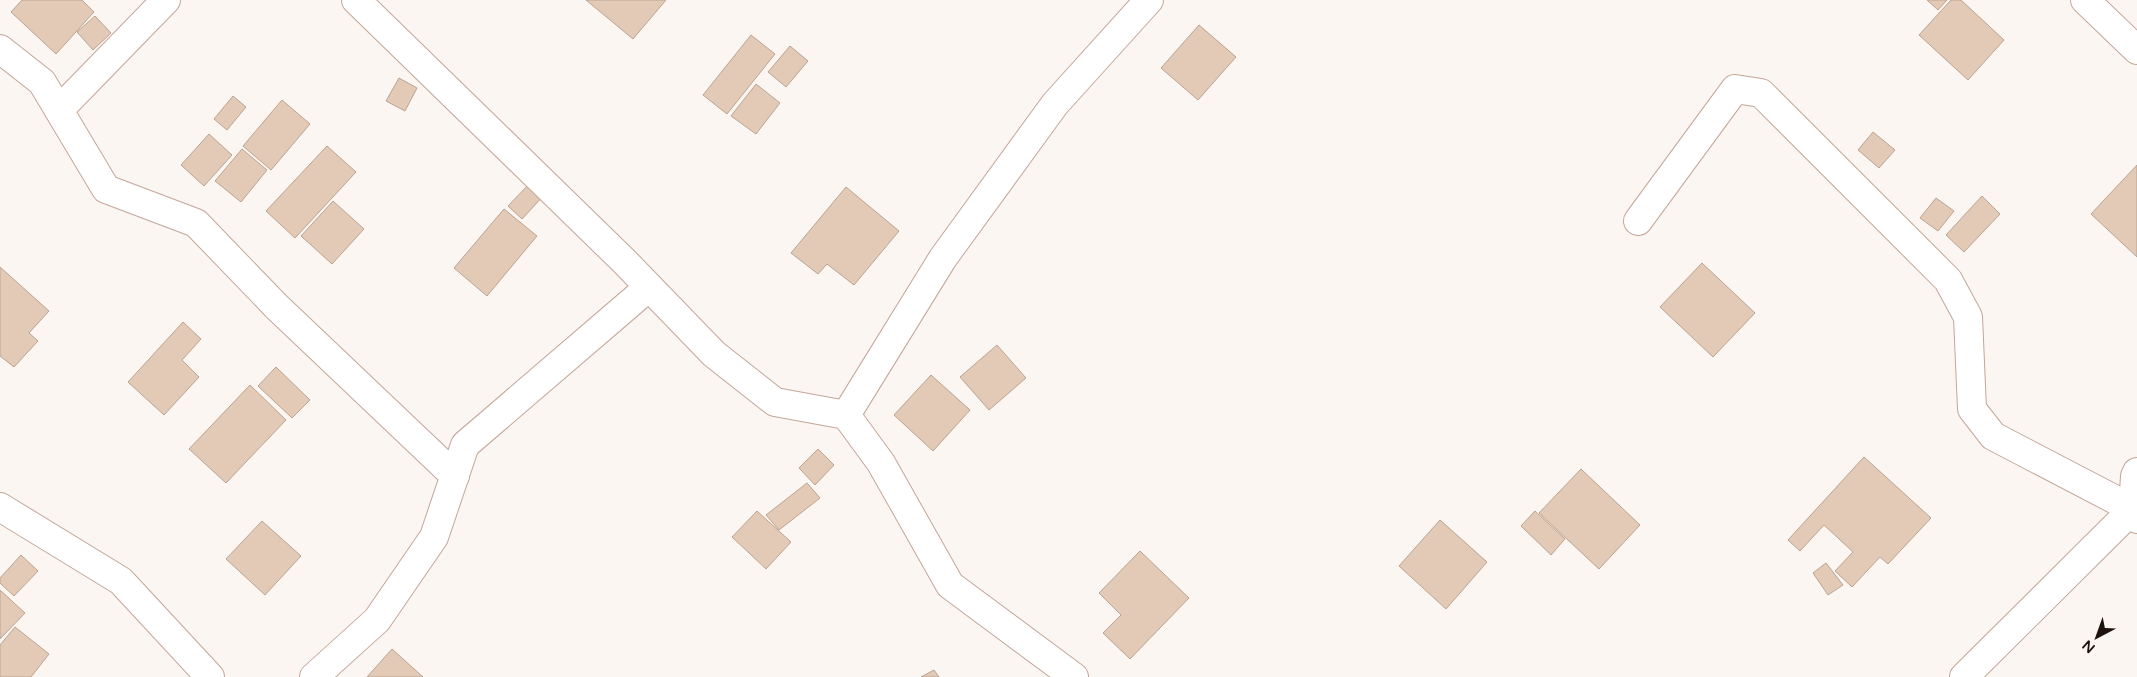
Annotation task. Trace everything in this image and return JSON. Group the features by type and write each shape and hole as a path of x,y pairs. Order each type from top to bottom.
{"street":[{"path":"59,110 166,0"},
{"path":"356,0 649,287 714,354 775,402 846,415 881,463 950,585 1074,677"},
{"path":"846,415 943,258 1055,104 1149,0"},
{"path":"2084,0 2137,50"},
{"path":"0,49 42,82 106,189 196,224 276,306 455,476"},
{"path":"1638,221 1735,89 1761,93 1948,280 1968,317 1972,409 1993,436 2135,514"},
{"path":"314,677 377,620 434,537 465,445 649,287"},
{"path":"1964,677 2135,514 2135,476 2137,472"},
{"path":"0,507 121,581 210,677"}],"building":[{"path":"22,0 82,0 94,12 56,54 11,12"},
{"path":"586,0 666,0 633,39"},
{"path":"1927,0 1947,0 1938,10"},
{"path":"1951,0 1961,0 2004,40 1968,80 1919,35"},
{"path":"95,16 111,33 93,50 77,32"},
{"path":"1199,25 1236,57 1198,100 1161,68"},
{"path":"751,35 775,54 727,114 703,95"},
{"path":"790,46 808,61 786,87 768,72"},
{"path":"399,78 417,88 405,111 386,101"},
{"path":"756,84 780,103 756,134 731,116"},
{"path":"233,96 246,107 227,130 214,119"},
{"path":"282,100 310,124 271,170 243,146"},
{"path":"1873,132 1895,150 1879,168 1858,150"},
{"path":"209,134 232,155 204,186 181,165"},
{"path":"327,146 356,172 295,238 266,211"},
{"path":"242,149 267,170 241,202 215,181"},
{"path":"2137,165 2137,257 2091,214"},
{"path":"532,181 546,193 522,219 508,206"},
{"path":"846,187 899,231 854,285 827,264 818,274 791,253"},
{"path":"1982,196 2000,214 1964,252 1946,235"},
{"path":"1936,198 1954,211 1938,231 1920,218"},
{"path":"333,201 364,229 332,264 301,236"},
{"path":"504,209 537,236 487,296 454,268"},
{"path":"1702,263 1755,313 1713,357 1660,307"},
{"path":"0,267 49,311 29,333 38,341 14,367 0,356"},
{"path":"183,322 201,339 182,360 199,377 164,415 128,382"},
{"path":"997,345 1026,378 989,410 960,377"},
{"path":"276,367 310,400 292,418 258,386"},
{"path":"931,375 970,410 933,451 894,415"},
{"path":"250,385 286,420 226,483 189,449"},
{"path":"818,449 834,465 815,485 799,468"},
{"path":"1864,457 1931,518 1888,564 1880,557 1852,587 1835,571 1853,552 1824,525 1800,551 1788,540"},
{"path":"1581,469 1640,525 1599,569 1539,513"},
{"path":"807,483 820,498 779,530 766,515"},
{"path":"757,511 791,542 766,569 732,537"},
{"path":"1535,511 1565,539 1551,555 1521,526"},
{"path":"1440,520 1487,562 1446,609 1399,566"},
{"path":"262,521 301,556 265,595 226,559"},
{"path":"1140,551 1189,598 1130,659 1103,633 1121,615 1099,593"},
{"path":"21,555 38,571 14,596 0,583 0,578"},
{"path":"1826,563 1843,585 1828,595 1813,573"},
{"path":"0,590 25,613 0,639"},
{"path":"15,627 49,654 31,677 0,677 0,645"},
{"path":"392,649 423,677 367,677"},
{"path":"934,670 939,677 921,677"}]}
